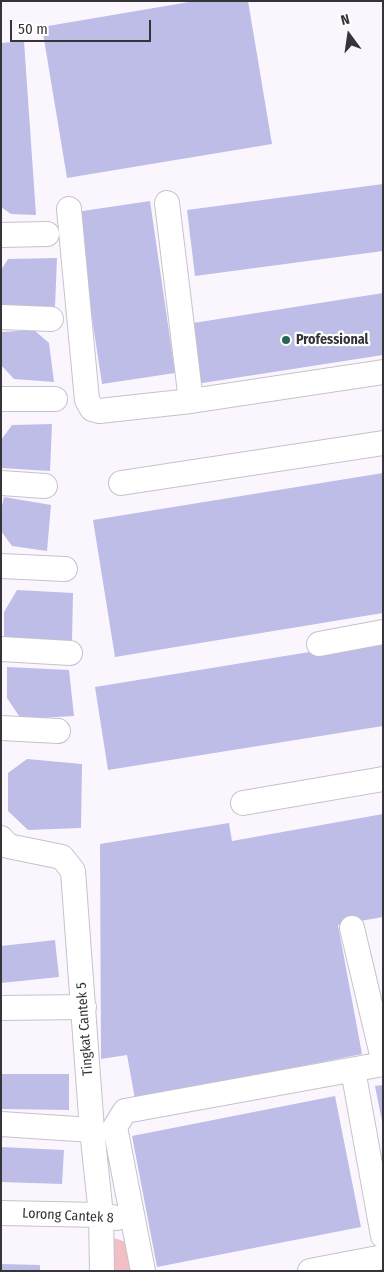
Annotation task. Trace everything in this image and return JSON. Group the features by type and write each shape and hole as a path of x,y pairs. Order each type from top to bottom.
{"street":[{"path":"167,203 191,401"},
{"path":"69,209 87,400 92,409 99,411 191,401 383,372"},
{"path":"1,235 47,234"},
{"path":"1,318 51,319"},
{"path":"1,399 55,398"},
{"path":"121,483 383,443"},
{"path":"1,483 45,486"},
{"path":"1,566 65,569"},
{"path":"319,644 383,632"},
{"path":"1,649 70,653"},
{"path":"1,728 58,731"},
{"path":"243,803 383,779"},
{"name":"Tingkat Cantek 5","path":"1,838 8,846 62,857 73,871 92,1130 101,1215 102,1271"},
{"path":"352,928 383,1060"},
{"path":"1,1008 84,1007"},
{"path":"143,1271 114,1127 124,1111 383,1064"},
{"path":"353,1070 383,1236"},
{"path":"1,1124 92,1130"},
{"name":"Lorong Cantek 8","path":"1,1213 101,1215 134,1220"},
{"path":"310,1271 383,1257"}],"shaded area":[{"path":"108,1236 126,1242 131,1271 109,1271"}],"building":[{"path":"195,1 248,1 272,144 67,178 42,27"},
{"path":"24,41 36,215 11,214 1,207 1,43"},
{"path":"383,184 383,251 195,276 187,210"},
{"path":"150,201 175,373 102,384 76,212"},
{"path":"57,258 55,307 1,306 1,270 8,259"},
{"name":"Professional","path":"383,293 383,355 196,384 187,324"},
{"path":"34,330 49,343 54,382 14,379 1,365 1,332"},
{"path":"52,424 50,471 1,468 1,440 12,425"},
{"path":"383,473 383,613 115,657 93,520"},
{"path":"4,497 51,505 47,551 12,546 1,531 1,510"},
{"path":"17,590 73,593 72,641 4,638 4,612"},
{"path":"383,640 383,726 108,770 95,687"},
{"path":"7,667 69,670 74,716 21,719 7,698"},
{"path":"27,759 82,764 81,828 28,830 8,811 8,773"},
{"path":"383,814 383,917 338,925 362,1054 135,1099 127,1055 101,1059 100,844 229,823 232,841"},
{"path":"55,940 59,977 1,983 1,946"},
{"path":"1,1074 69,1074 69,1110 1,1109"},
{"path":"383,1085 383,1121 382,1121 375,1086"},
{"path":"335,1096 361,1227 157,1267 132,1136"},
{"path":"1,1147 64,1150 62,1184 1,1182"},
{"path":"1,1264 40,1265 40,1271 1,1271"}],"place":[{"name":"Professional","path":"286,340"}]}
